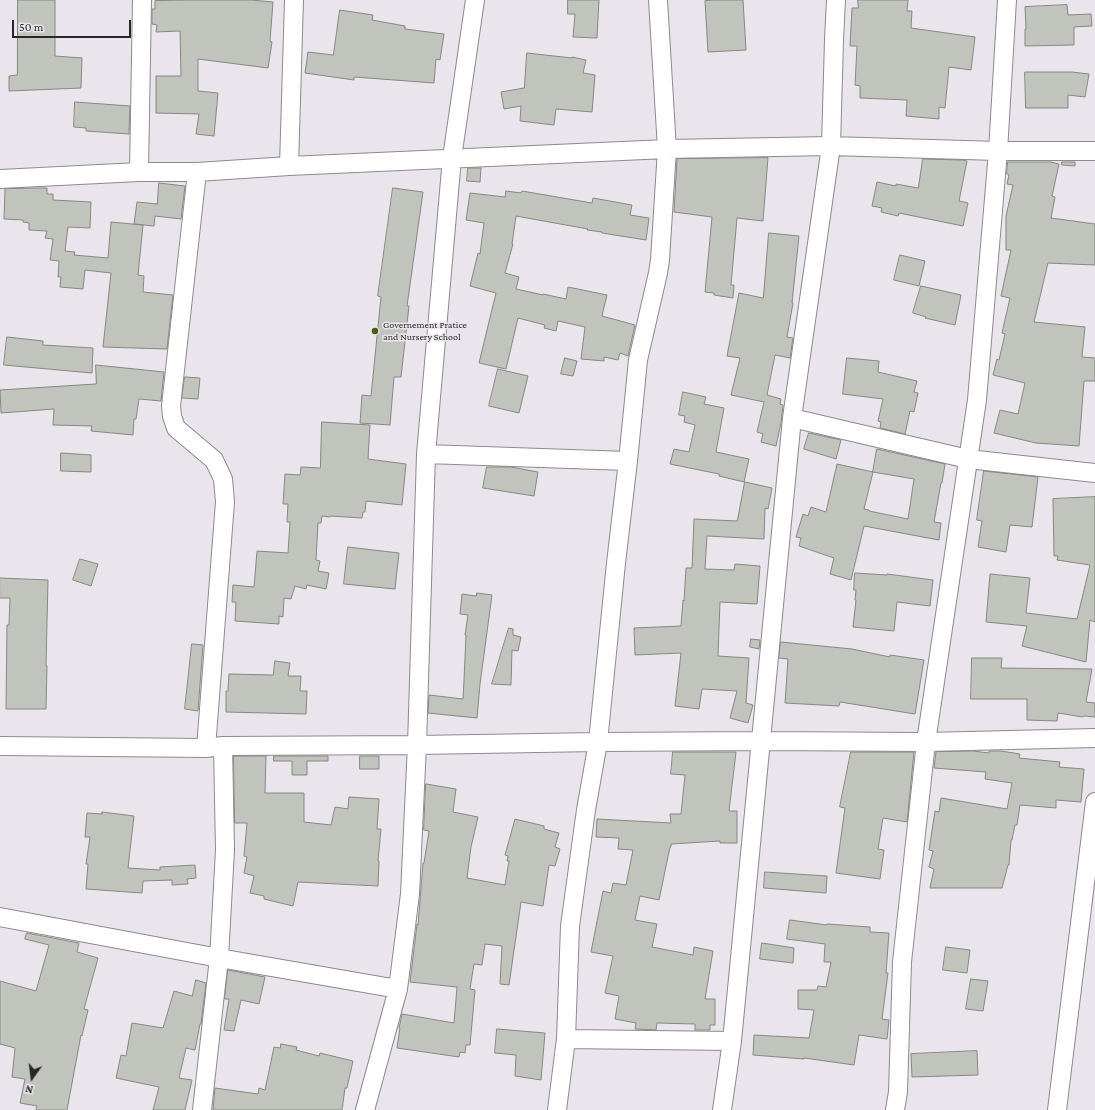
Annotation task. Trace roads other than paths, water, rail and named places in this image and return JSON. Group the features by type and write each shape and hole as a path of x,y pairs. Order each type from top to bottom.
{"street":[{"path":"138,172 142,0"},
{"path":"288,166 294,0"},
{"path":"365,1110 398,989 410,894 417,745 426,454 452,158 475,0"},
{"path":"557,1110 566,1040 570,926 586,810 598,742 638,360 658,273 667,149 658,0"},
{"path":"722,1110 732,1041 792,418 831,146 836,0"},
{"path":"895,1110 898,1092 902,962 926,742 977,400 998,152 1007,0"},
{"path":"0,178 138,172 197,172 288,166 667,149 831,146 998,152 1095,151"},
{"path":"197,172 172,416 176,428 214,460 223,479 225,502 214,747 226,850 219,958 202,1110"},
{"path":"792,418 968,459 1095,473"},
{"path":"426,454 628,462"},
{"path":"0,746 214,747 598,742 926,742 1095,738"},
{"path":"1057,1110 1095,802"},
{"path":"0,917 219,958 398,989"},
{"path":"566,1040 732,1041"}],"place":[{"name":"Governement Pratice and Nursery School","path":"375,331"}]}
